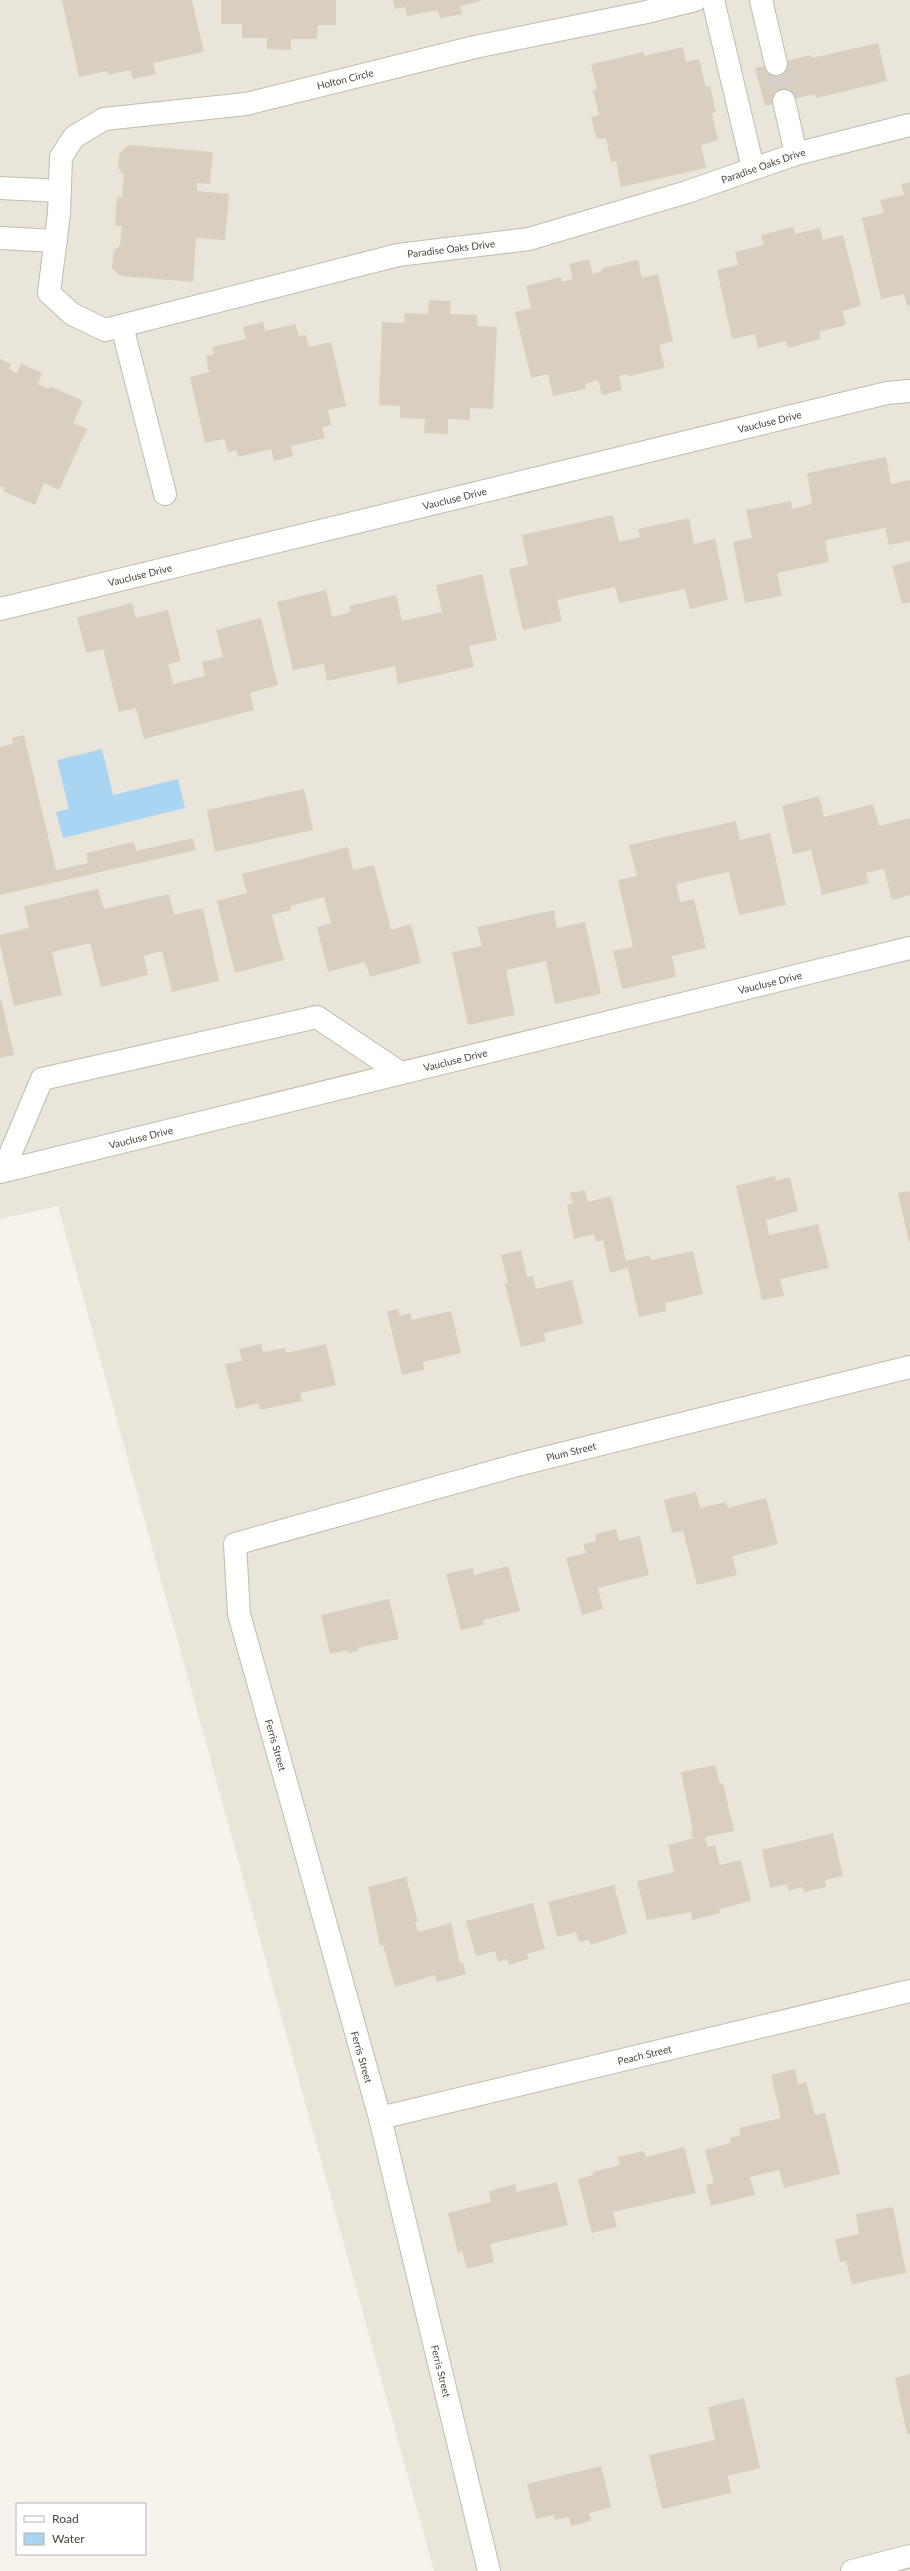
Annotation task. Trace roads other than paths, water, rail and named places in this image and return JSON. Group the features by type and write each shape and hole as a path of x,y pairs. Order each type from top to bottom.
{"street":[{"name":"Holton Circle","path":"59,213 61,156 74,136 104,119 246,104 475,47 642,13 695,0"},
{"path":"713,0 753,168"},
{"path":"761,0 776,64"},
{"path":"784,101 796,154"},
{"name":"Paradise Oaks Drive","path":"59,213 49,293 72,314 106,330 398,255 529,239 687,192 796,154 910,125"},
{"path":"0,188 60,191"},
{"path":"0,238 56,240"},
{"path":"122,326 165,494"},
{"name":"Vaucluse Drive","path":"0,608 879,395 910,391"},
{"name":"Vaucluse Drive","path":"1,1172 399,1072 910,948"},
{"path":"1,1172 42,1079 317,1016 399,1072"},
{"name":"Plum Street","path":"235,1544 518,1465 910,1367"},
{"name":"Ferris Street","path":"235,1544 239,1614 380,2118 489,2571"},
{"name":"Peach Street","path":"380,2118 910,1991"},
{"path":"852,2571 910,2556"}],"water":[{"path":"102,749 113,795 178,779 185,808 63,838 56,812 69,809 57,760"}],"tunnel":[{"path":"776,64 784,101"}]}
